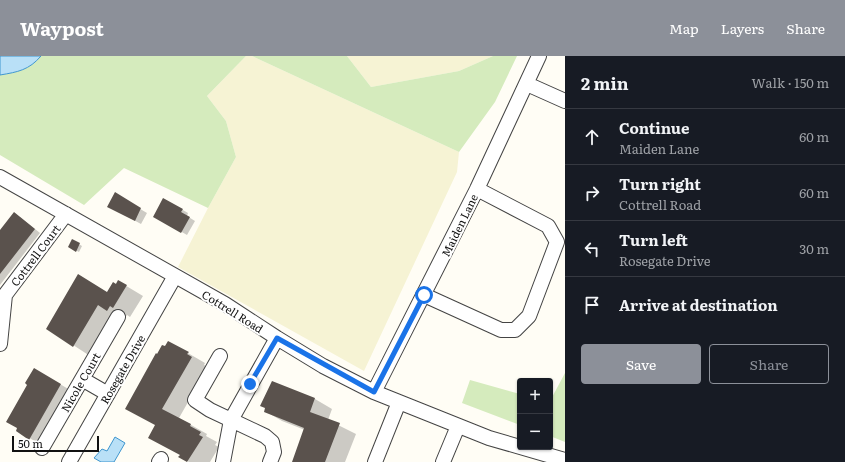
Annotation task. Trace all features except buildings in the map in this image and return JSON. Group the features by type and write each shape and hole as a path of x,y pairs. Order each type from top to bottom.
{"street":[{"name":"Maiden Lane","path":"374,392 477,189 539,56"},
{"path":"527,84 565,100"},
{"name":"Cottrell Road","path":"0,177 225,304 277,338 374,392 490,438 565,460"},
{"path":"424,295 501,330 515,330 529,316 557,242 548,226 477,189"},
{"name":"Cottrell Court","path":"0,344 6,295 66,214"},
{"name":"Rosegate Drive","path":"69,462 174,276"},
{"name":"Nicole Court","path":"42,448 118,316"},
{"path":"223,462 231,420 277,338"},
{"path":"220,356 195,400 231,420 265,436 272,442 274,452 270,462"},
{"path":"82,379 108,394"},
{"path":"375,462 399,402"},
{"path":"443,462 458,426"}],"shaded area":[{"path":"246,56 252,56 459,152 457,172 364,371 178,267 236,157 226,121 207,96"},
{"path":"347,56 493,56 459,71 371,87"}],"green space":[{"path":"41,56 246,56 207,96 226,121 236,157 208,208 124,168 84,205 0,155 0,75 23,70 37,61"},
{"path":"252,56 347,56 371,87 459,71 493,56 517,56 495,102 459,152"},
{"path":"565,373 565,442 553,437 553,395"},
{"path":"470,380 517,393 517,424 462,403"}],"water":[{"path":"0,56 41,56 37,61 23,70 0,75"},
{"path":"115,437 125,443 114,462 101,462 94,458 102,449 107,451"}],"route":[{"path":"250,384 277,338 324,366 374,392 424,295"}]}
